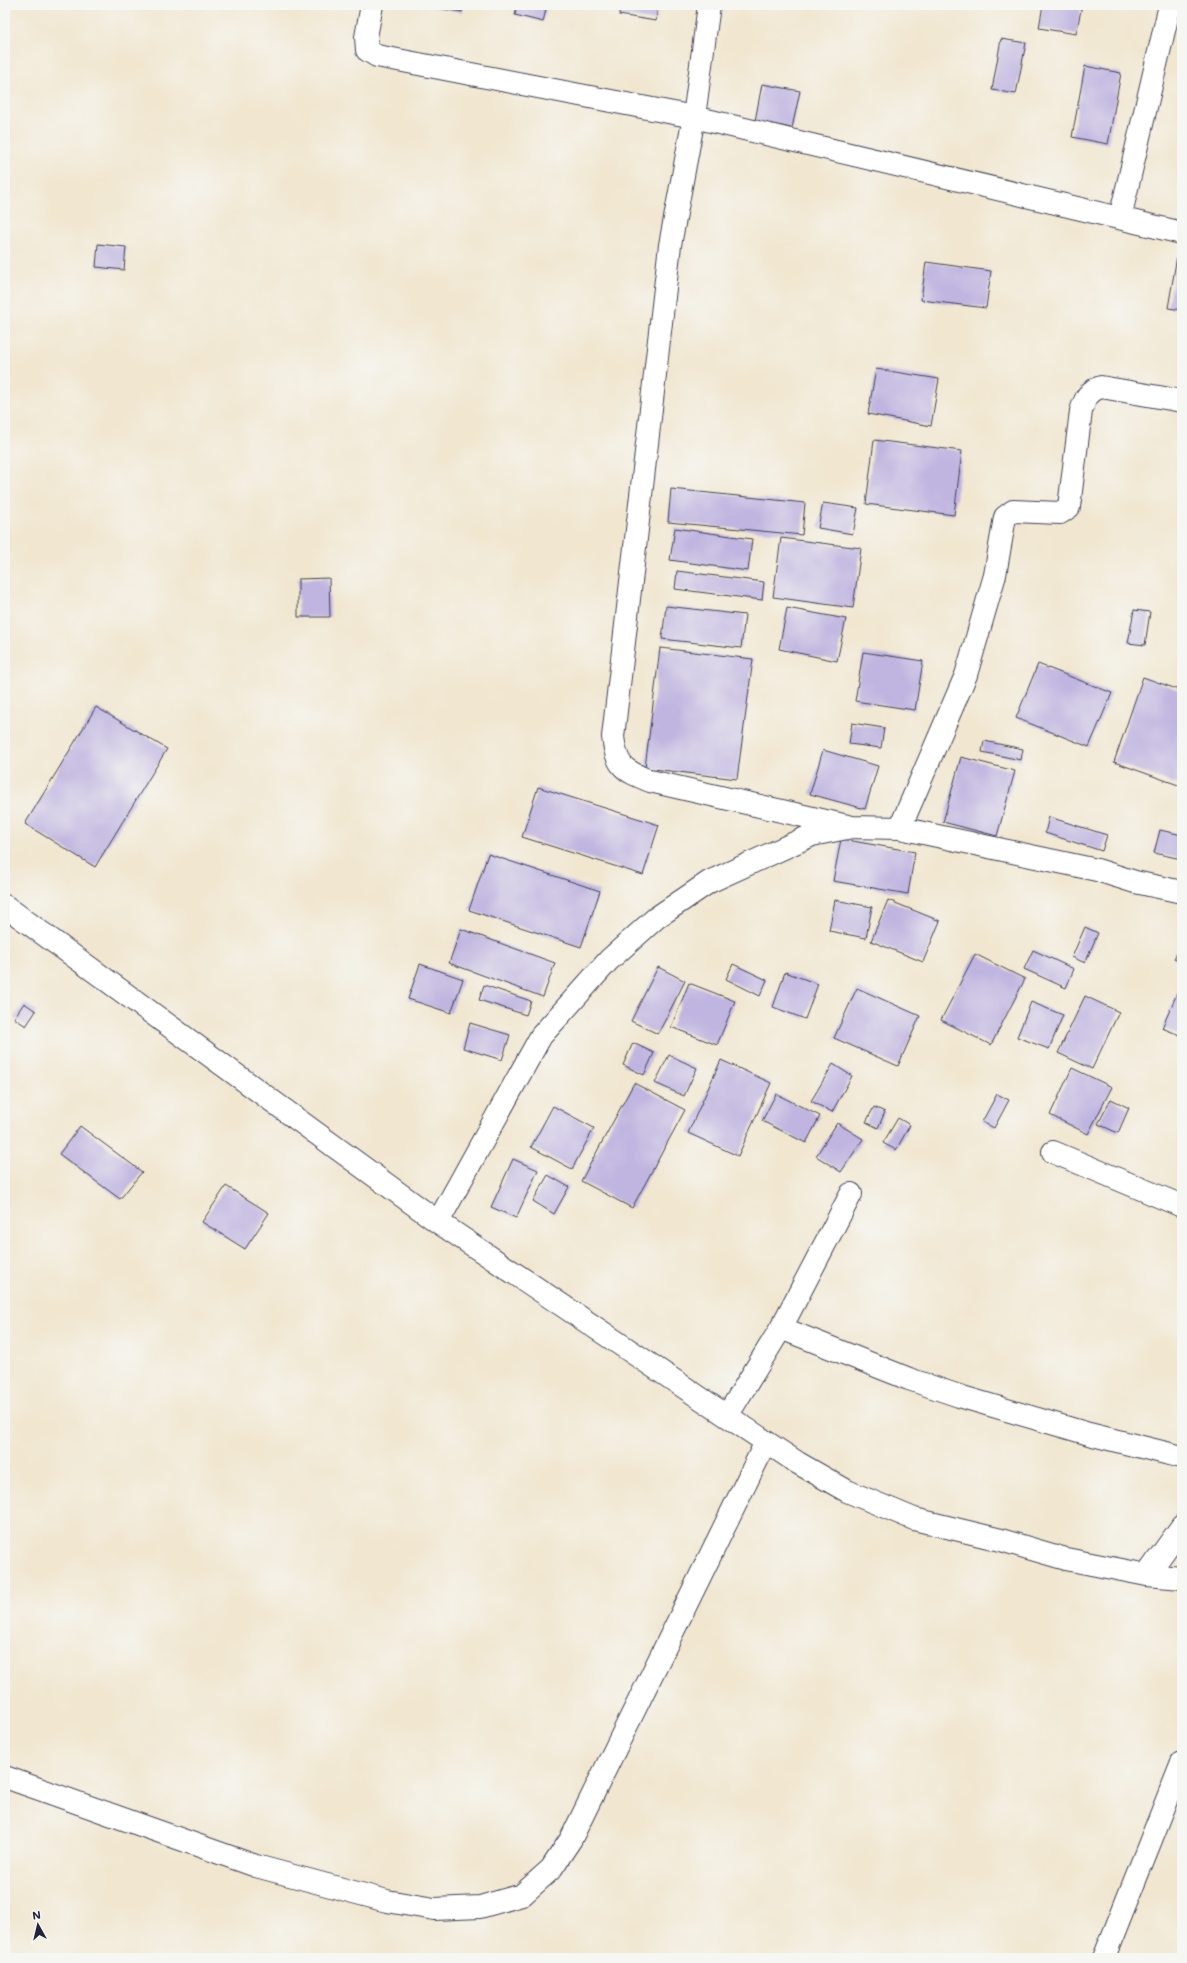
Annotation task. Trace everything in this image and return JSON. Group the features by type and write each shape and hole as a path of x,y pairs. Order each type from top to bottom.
{"street":[{"path":"372,5 366,37 368,50 377,56 694,118 1182,233"},
{"path":"709,5 694,118 670,245 613,737 616,757 627,772 650,781 852,827 900,828 1096,870 1135,882 1182,892"},
{"path":"1120,218 1170,5"},
{"path":"900,828 966,675 995,575 1005,517 1013,511 1060,513 1070,506 1081,411 1085,398 1092,390 1101,387 1182,401"},
{"path":"438,1222 541,1036 608,960 656,918 709,882 812,835 852,827"},
{"path":"5,906 438,1222 766,1442 847,1491 914,1519 1001,1540 1066,1559 1147,1575 1182,1578"},
{"path":"1053,1152 1182,1206"},
{"path":"727,1416 781,1328 851,1194"},
{"path":"781,1328 909,1379 959,1396 1089,1434 1182,1457"},
{"path":"5,1777 256,1866 386,1901 434,1909 480,1907 522,1895 551,1869 571,1839 766,1442"},
{"path":"1147,1575 1182,1526"},
{"path":"1104,1958 1182,1762"}],"building":[{"path":"421,5 463,5 462,12"},
{"path":"517,5 547,5 543,22 515,15"},
{"path":"620,5 658,5 656,21 619,15"},
{"path":"1043,5 1082,5 1076,34 1039,28"},
{"path":"1001,39 1026,43 1016,94 992,90"},
{"path":"1085,66 1121,73 1108,144 1072,137"},
{"path":"762,84 800,91 792,128 755,121"},
{"path":"98,244 126,247 124,270 96,267"},
{"path":"1177,256 1182,256 1182,310 1168,308"},
{"path":"926,262 991,271 986,308 921,300"},
{"path":"876,369 939,379 931,426 868,414"},
{"path":"874,440 962,451 954,515 866,504"},
{"path":"671,489 805,503 802,535 668,522"},
{"path":"823,503 858,508 853,534 818,528"},
{"path":"675,528 752,539 748,571 670,560"},
{"path":"781,538 861,548 853,608 773,597"},
{"path":"677,571 764,582 762,600 675,589"},
{"path":"329,578 330,617 298,617 298,579"},
{"path":"666,606 745,615 741,648 662,639"},
{"path":"787,608 846,619 837,661 779,649"},
{"path":"1134,610 1150,612 1145,645 1128,643"},
{"path":"660,648 753,659 737,779 645,768"},
{"path":"863,652 923,661 915,710 855,701"},
{"path":"1038,664 1112,693 1089,747 1016,718"},
{"path":"1143,677 1182,691 1181,786 1114,762"},
{"path":"96,707 167,749 95,867 25,824"},
{"path":"852,723 884,728 881,748 849,744"},
{"path":"984,741 1023,749 1021,760 982,752"},
{"path":"823,750 878,766 865,809 810,794"},
{"path":"961,757 1015,771 997,836 943,822"},
{"path":"538,787 659,825 643,875 522,837"},
{"path":"1049,817 1107,835 1102,851 1045,833"},
{"path":"1160,830 1182,835 1181,859 1154,853"},
{"path":"841,839 915,852 908,894 833,881"},
{"path":"488,854 600,891 581,947 469,910"},
{"path":"835,900 872,907 866,938 829,931"},
{"path":"888,900 940,921 923,962 871,941"},
{"path":"1085,927 1098,933 1085,963 1072,957"},
{"path":"461,929 555,963 543,997 449,963"},
{"path":"1182,941 1182,962 1174,959"},
{"path":"1033,950 1074,969 1066,988 1024,969"},
{"path":"975,954 1025,979 991,1045 941,1020"},
{"path":"420,964 463,979 451,1013 408,999"},
{"path":"733,964 767,980 760,996 726,979"},
{"path":"658,967 685,981 658,1034 631,1021"},
{"path":"785,972 818,984 805,1019 773,1007"},
{"path":"1182,982 1182,1036 1162,1028"},
{"path":"689,983 735,1001 717,1045 671,1027"},
{"path":"484,985 531,1001 526,1015 479,1000"},
{"path":"857,988 920,1016 898,1066 834,1038"},
{"path":"1085,996 1119,1012 1092,1069 1058,1053"},
{"path":"1031,1002 1063,1015 1049,1049 1017,1037"},
{"path":"24,1003 36,1011 26,1026 14,1018"},
{"path":"470,1023 510,1035 502,1060 463,1048"},
{"path":"633,1043 654,1053 644,1075 623,1065"},
{"path":"669,1055 697,1068 684,1096 655,1083"},
{"path":"721,1060 771,1083 738,1156 688,1133"},
{"path":"833,1064 852,1076 832,1112 811,1101"},
{"path":"1072,1068 1112,1087 1088,1134 1050,1115"},
{"path":"634,1083 685,1110 632,1208 581,1181"},
{"path":"776,1094 820,1116 806,1143 762,1121"},
{"path":"997,1094 1009,1100 994,1128 982,1122"},
{"path":"1111,1099 1129,1108 1118,1133 1098,1124"},
{"path":"553,1106 594,1128 572,1169 531,1147"},
{"path":"874,1107 885,1112 878,1128 866,1122"},
{"path":"898,1118 910,1125 896,1150 883,1143"},
{"path":"837,1123 863,1139 841,1172 816,1156"},
{"path":"80,1126 142,1172 120,1199 59,1154"},
{"path":"513,1159 538,1170 516,1218 491,1207"},
{"path":"548,1175 569,1187 554,1214 533,1201"},
{"path":"226,1186 269,1213 245,1249 202,1222"}]}
